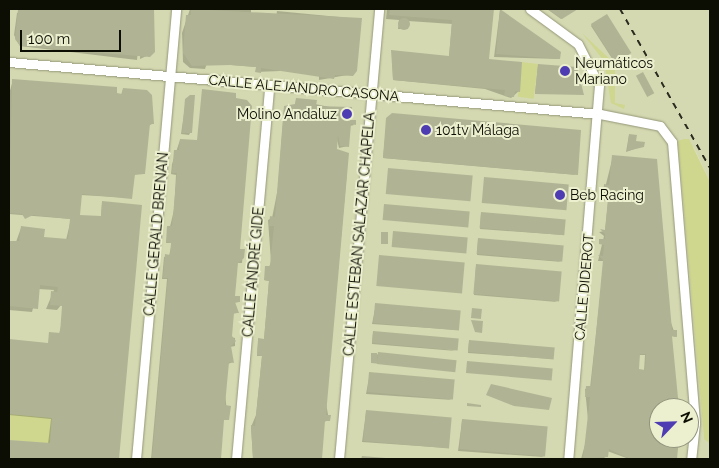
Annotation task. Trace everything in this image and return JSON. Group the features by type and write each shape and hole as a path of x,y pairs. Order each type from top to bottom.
{"street":[{"name":"CALLE GERALD BRENAN","path":"136,459 176,9"},
{"name":"CALLE ESTEBAN SALAZAR CHAPELA","path":"339,459 379,9"},
{"name":"CALLE DIDEROT","path":"530,9 588,57 599,86 600,114 568,459"},
{"name":"CALLE ALEJANDRO CASONA","path":"9,62 600,114 660,126 672,142 695,423 691,459"},
{"name":"CALLE ANDRÉ GIDE","path":"236,459 269,86"}],"shaded area":[{"path":"9,9 710,9 710,182 694,148 679,141 704,439 710,444 710,459 9,459"}],"green space":[{"path":"582,33 615,64 615,103 625,105 624,109 611,103 604,61"},
{"path":"522,62 538,64 534,99 518,97"},
{"path":"689,139 710,182 710,444 704,439 678,141"},
{"path":"9,414 52,418 50,444 9,440"}],"building":[{"path":"154,9 155,52 150,57 20,46 15,39 18,10"},
{"path":"191,9 362,18 357,71 353,76 335,75 334,79 261,68 261,73 255,72 256,67 230,65 192,66 183,53 186,15 191,15"},
{"path":"390,9 494,9 489,59 522,62 520,92 515,91 514,97 504,96 505,90 393,80 391,50 449,56 452,20 389,15"},
{"path":"500,9 561,52 560,59 496,54"},
{"path":"548,9 578,9 562,19"},
{"path":"607,14 631,53 615,63 591,24"},
{"path":"404,18 410,24 404,30 398,24"},
{"path":"538,64 577,67 584,95 535,94"},
{"path":"643,72 654,93 647,97 636,76"},
{"path":"12,79 117,87 117,93 122,94 123,88 147,90 152,95 154,124 150,124 145,174 135,174 132,199 82,194 80,215 101,216 102,201 142,205 119,459 9,459 9,440 50,443 52,418 9,414 9,339 48,343 49,332 60,333 62,306 50,305 51,291 57,292 58,287 40,285 38,309 9,306 9,241 19,241 21,226 45,229 44,237 68,239 70,219 33,215 25,219 22,214 9,213"},
{"path":"202,89 236,93 236,98 247,100 252,106 240,249 245,249 244,258 238,263 235,296 240,296 240,302 235,302 239,313 234,313 232,336 236,341 231,346 234,363 229,362 225,405 231,406 229,420 224,420 221,459 152,459 168,278 163,278 165,254 170,255 171,243 166,242 167,226 172,226 177,173 172,173 174,150 179,150 180,139 197,140"},
{"path":"190,95 195,95 192,133 182,133 185,99"},
{"path":"296,98 317,100 316,106 352,107 351,120 356,120 356,125 351,124 349,147 340,146 338,135 337,149 349,153 326,415 331,415 330,421 325,421 322,459 253,459 251,425 255,426 262,356 257,355 258,338 264,339 269,281 264,280 265,266 270,266 274,226 269,226 270,216 275,217 284,106 295,104"},
{"path":"392,113 581,130 578,175 383,158 386,118"},
{"path":"629,134 637,135 636,141 645,142 644,147 627,151"},
{"path":"612,155 657,159 672,330 677,330 677,337 672,336 678,398 649,398 649,448 678,448 677,459 630,459 609,449 608,457 583,459 590,397 585,397 586,386 591,386 603,260 598,255 603,256 604,245 599,244 599,239 605,239 605,234 600,229 605,230 608,200 603,199 604,184 609,185","holes":["640,354 646,354 645,370 639,369"]},
{"path":"388,168 473,175 470,201 386,194"},
{"path":"484,177 569,184 566,210 482,203"},
{"path":"384,204 470,211 468,227 383,220"},
{"path":"481,212 566,219 564,235 480,228"},
{"path":"393,231 468,238 466,253 392,247"},
{"path":"381,232 388,232 388,244 381,244"},
{"path":"478,238 564,245 562,261 477,254"},
{"path":"379,255 465,262 462,293 376,286"},
{"path":"476,264 562,271 559,301 473,294"},
{"path":"375,303 461,310 459,330 373,323"},
{"path":"472,308 482,309 481,319 471,318"},
{"path":"471,320 483,321 482,333 475,332"},
{"path":"373,331 459,338 458,350 372,343"},
{"path":"469,340 555,347 554,359 468,352"},
{"path":"378,352 457,360 455,372 377,364"},
{"path":"371,353 377,353 377,363 371,363"},
{"path":"467,361 553,368 552,380 466,373"},
{"path":"369,372 455,379 453,399 367,392"},
{"path":"491,384 552,398 549,410 514,406 486,395"},
{"path":"467,403 481,405 481,407 467,406"},
{"path":"366,410 452,417 449,448 363,441"},
{"path":"462,419 548,426 545,456 459,449"},
{"path":"362,456 386,458 386,459 361,459"}],"railway":[{"path":"620,9 710,168"}],"place":[{"name":"Neumáticos Mariano","path":"565,71"},
{"name":"Molino Andaluz","path":"347,114"},
{"name":"101tv Málaga","path":"426,130"},
{"name":"Beb Racing","path":"560,195"}]}
